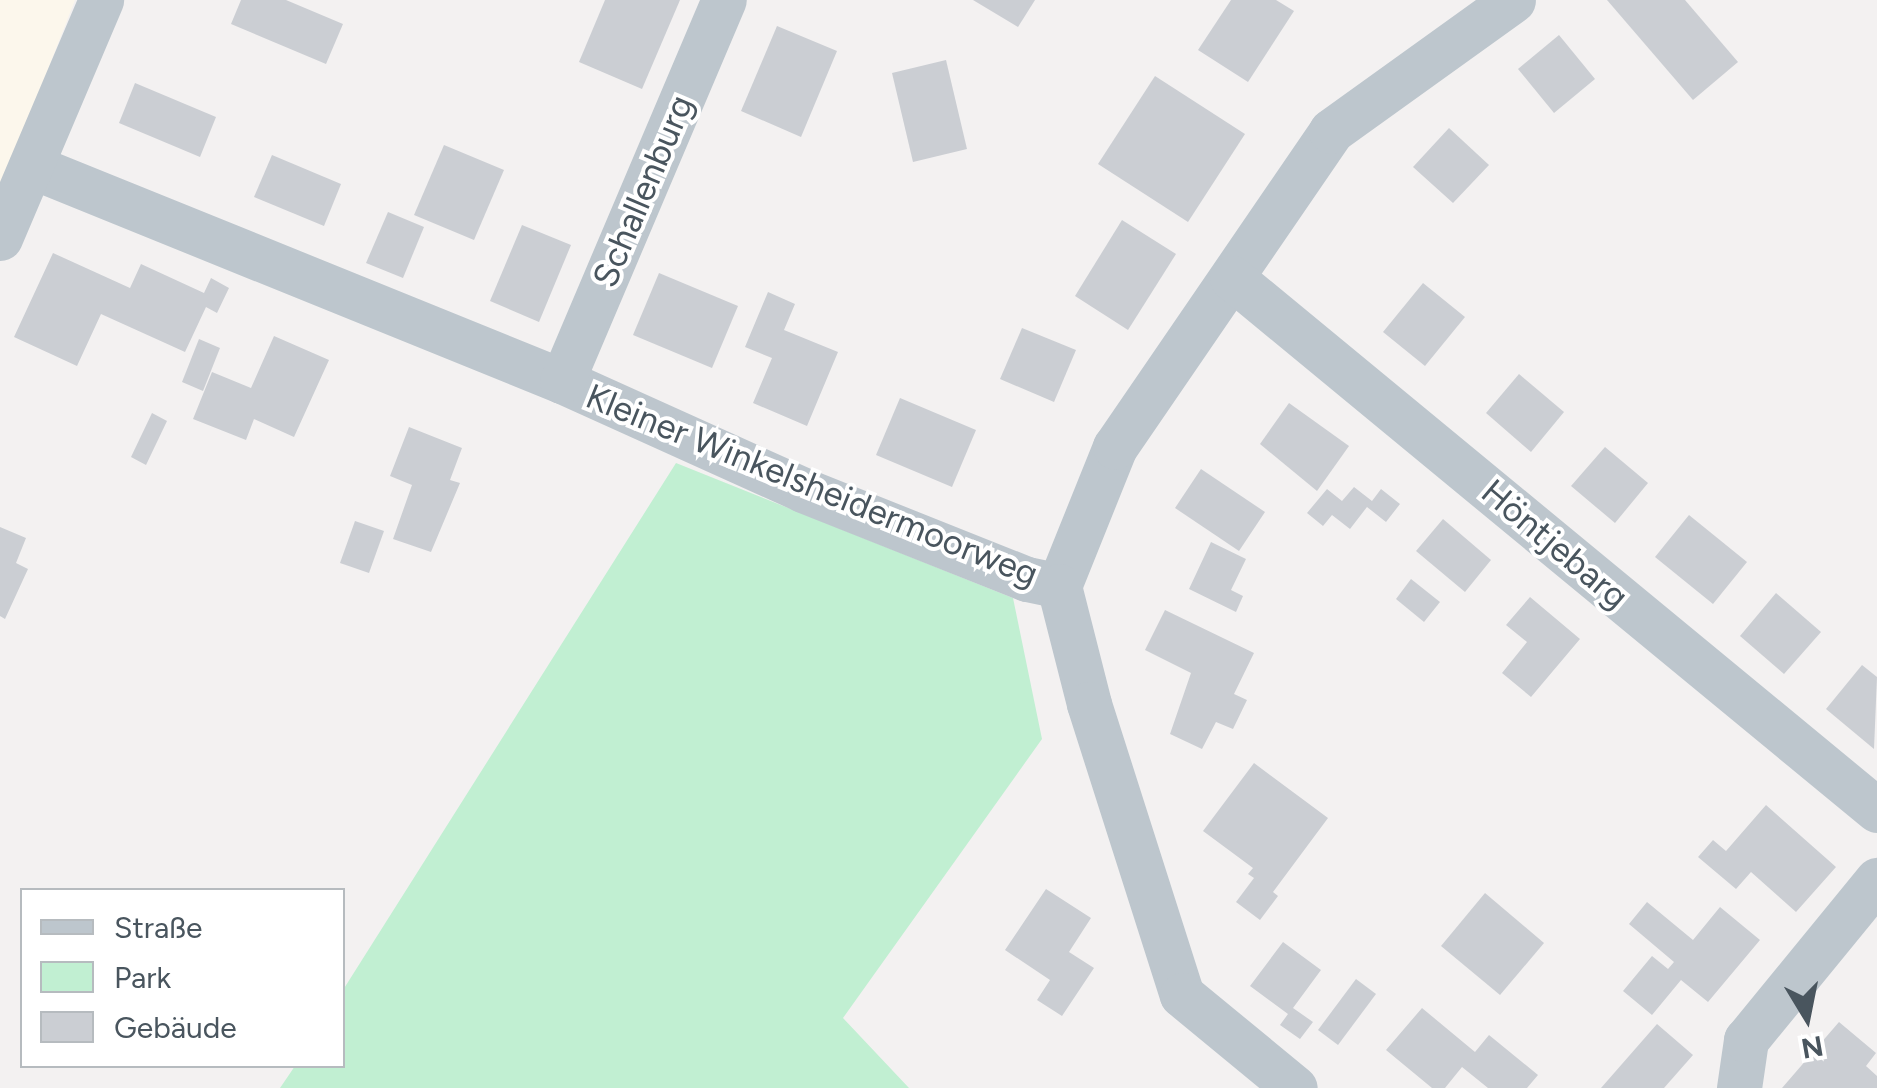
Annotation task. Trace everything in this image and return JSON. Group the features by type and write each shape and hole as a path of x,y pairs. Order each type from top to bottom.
{"street":[{"path":"0,238 101,0"},
{"name":"Schallenburg","path":"562,382 724,0"},
{"name":"Kleiner Winkelsheidermoorweg","path":"31,166 562,382 804,490 1027,579 1059,586 1115,447 1332,132 1513,0"},
{"name":"Höntjebarg","path":"1232,278 1877,810"},
{"path":"1059,586 1088,704 1182,995 1294,1088"},
{"path":"1739,1088 1746,1040 1877,880"}],"shaded area":[{"path":"0,0 75,0 0,192"}],"green space":[{"path":"676,463 1013,598 1042,739 843,1018 909,1088 280,1088 294,1068 345,1068 345,987"}],"building":[{"path":"241,0 286,0 343,24 326,64 231,24"},
{"path":"605,0 680,0 642,89 579,62"},
{"path":"973,0 1035,0 1018,27"},
{"path":"1231,0 1276,0 1294,11 1248,82 1198,50"},
{"path":"1607,0 1685,0 1738,62 1693,100"},
{"path":"777,26 837,51 801,137 741,111"},
{"path":"1559,35 1595,79 1554,113 1518,69"},
{"path":"946,60 967,149 913,162 892,73"},
{"path":"1155,76 1245,134 1188,222 1098,164"},
{"path":"135,83 216,117 200,157 119,123"},
{"path":"1449,128 1489,165 1453,203 1413,167"},
{"path":"444,145 504,170 474,240 414,215"},
{"path":"272,155 341,184 324,226 254,197"},
{"path":"388,212 424,227 403,278 366,263"},
{"path":"1122,220 1176,254 1128,330 1075,296"},
{"path":"522,225 571,245 539,322 490,301"},
{"path":"53,253 130,288 141,264 204,293 211,278 229,288 217,313 206,307 185,352 101,314 77,366 14,337"},
{"path":"659,273 738,306 712,368 633,335"},
{"path":"1423,283 1465,317 1425,366 1383,332"},
{"path":"768,292 795,304 784,330 838,352 807,426 753,403 772,358 745,347"},
{"path":"1022,328 1076,350 1054,402 1000,379"},
{"path":"274,336 329,360 294,437 254,419 246,440 193,419 212,372 251,388"},
{"path":"199,339 220,348 203,391 182,382"},
{"path":"1519,374 1564,412 1531,452 1486,413"},
{"path":"900,398 976,430 952,487 876,455"},
{"path":"1289,403 1349,446 1317,491 1260,444"},
{"path":"152,413 167,421 146,465 131,457"},
{"path":"409,427 462,448 450,480 460,483 431,552 393,539 412,485 390,476"},
{"path":"1605,447 1648,483 1615,523 1571,486"},
{"path":"1201,469 1265,512 1239,551 1175,508"},
{"path":"1354,487 1372,501 1381,489 1400,504 1386,522 1367,507 1350,529 1332,515 1323,526 1307,513 1327,489 1342,501"},
{"path":"1689,515 1747,562 1713,604 1655,557"},
{"path":"1443,519 1491,560 1465,592 1416,551"},
{"path":"355,521 384,531 369,573 340,563"},
{"path":"0,527 26,538 16,563 28,569 5,619 0,616"},
{"path":"1211,542 1246,559 1231,590 1243,596 1236,612 1189,589"},
{"path":"1411,579 1440,602 1424,622 1396,599"},
{"path":"1776,593 1821,632 1784,674 1740,636"},
{"path":"1530,597 1580,639 1531,697 1502,673 1527,642 1506,625"},
{"path":"1165,610 1254,653 1234,694 1247,700 1233,729 1216,722 1202,749 1170,734 1191,673 1145,650"},
{"path":"1862,665 1877,677 1874,749 1826,709"},
{"path":"1254,763 1328,818 1273,892 1278,896 1260,920 1236,902 1254,878 1248,874 1253,868 1203,831"},
{"path":"1766,805 1836,867 1796,912 1751,872 1736,889 1698,857 1713,840 1726,851"},
{"path":"1046,889 1091,918 1069,952 1094,968 1062,1016 1037,1000 1050,980 1005,950"},
{"path":"1485,893 1544,943 1500,995 1441,946"},
{"path":"1647,902 1693,940 1720,907 1760,940 1708,1002 1681,980 1652,1015 1623,991 1652,956 1668,969 1674,962 1629,924"},
{"path":"1283,942 1321,970 1293,1008 1313,1022 1300,1039 1280,1025 1288,1014 1250,986"},
{"path":"1356,979 1376,994 1338,1045 1318,1030"},
{"path":"1422,1008 1475,1052 1489,1035 1538,1075 1527,1088 1488,1088 1462,1067 1445,1088 1432,1088 1386,1050"},
{"path":"1839,1022 1876,1053 1866,1066 1877,1076 1877,1088 1782,1088"},
{"path":"1657,1024 1693,1055 1664,1088 1601,1088"}]}
